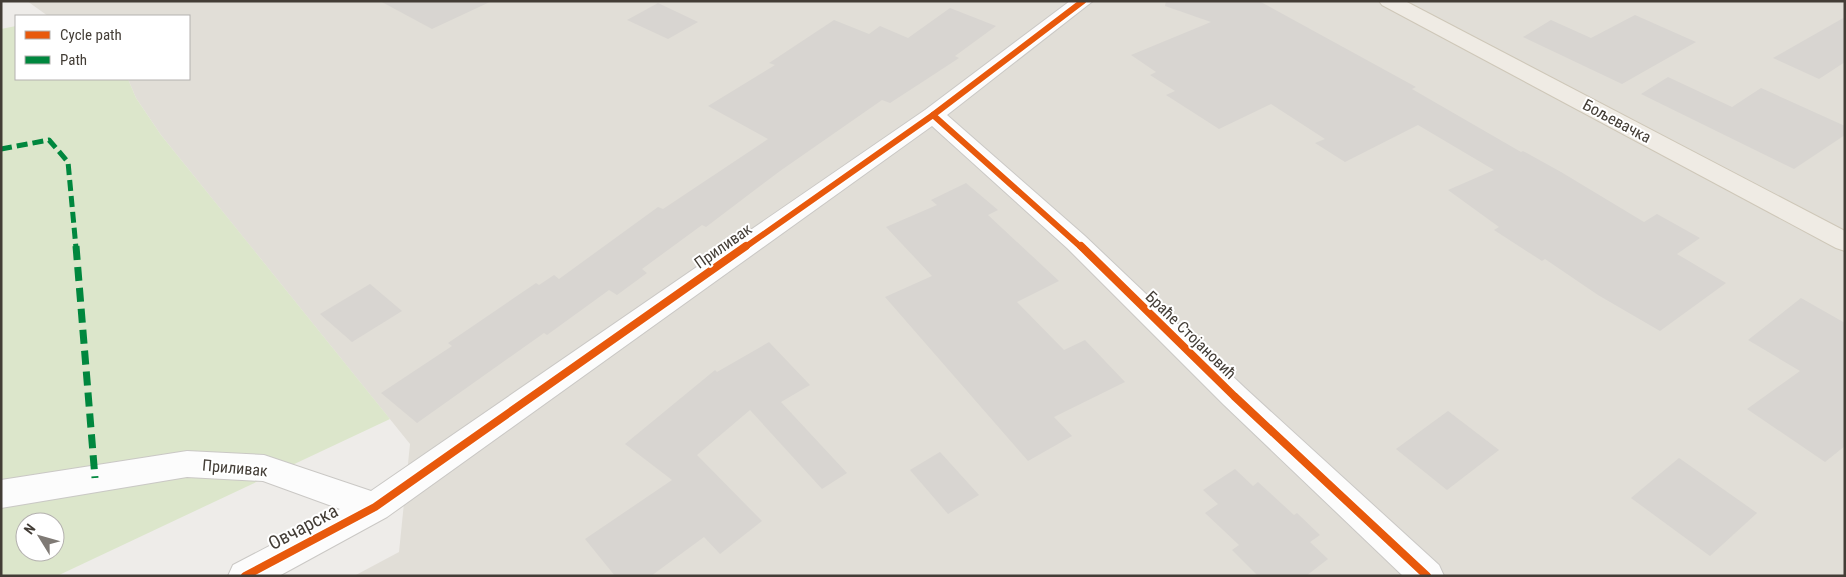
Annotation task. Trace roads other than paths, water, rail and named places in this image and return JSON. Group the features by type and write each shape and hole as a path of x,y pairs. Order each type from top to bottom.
{"main road":[{"name":"Бољевачка","path":"1389,1 1845,242"}],"street":[{"name":"Приливак","path":"1,494 187,464 264,468 375,507 933,115 1083,1"},
{"name":"Браће Стојановић","path":"933,115 1076,242 1234,396 1428,576"},
{"name":"Овчарска","path":"245,576 375,507"}]}
